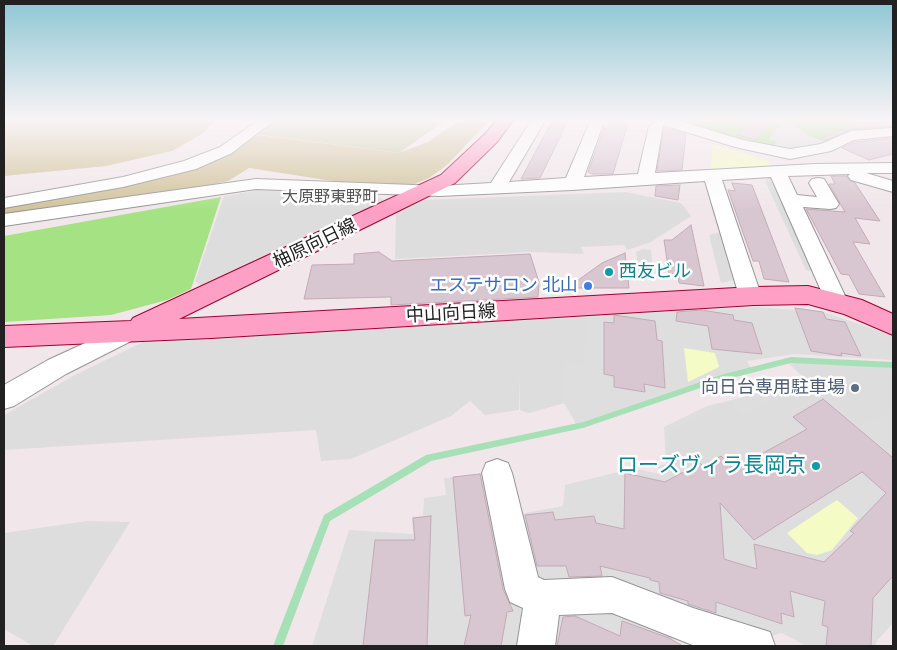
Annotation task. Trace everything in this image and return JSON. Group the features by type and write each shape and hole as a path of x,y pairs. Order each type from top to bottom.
{"main road":[{"name":"柚原向日線","path":"133,330 448,179 479,149"},
{"name":"中山向日線","path":"4,337 211,328 754,296 808,295 853,307 893,325"}],"street":[{"path":"4,203 150,177 190,165 227,149"},
{"path":"496,189 520,149"},
{"path":"572,185 586,149"},
{"path":"645,179 652,149"},
{"path":"763,149 779,153 802,153 814,149"},
{"path":"791,200 830,204 822,174 812,165 837,149"},
{"path":"822,174 893,168"},
{"path":"4,220 256,184 424,191 572,185 777,171 822,174 893,187"},
{"path":"777,171 837,302"},
{"path":"712,176 748,289 754,296"},
{"path":"4,398 57,367 133,330"},
{"path":"497,473 523,589 543,598 612,595 692,637 756,646"},
{"path":"536,646 543,598"}],"shaded area":[{"path":"4,149 175,149 106,166 4,176"},
{"path":"223,149 370,149 399,153 409,149 462,149 447,165 429,178 410,186 352,184 249,168 228,181 156,197 4,217 6,207 145,181"},
{"path":"769,176 774,176 818,272 806,270 765,181"},
{"path":"266,189 376,195 385,202 201,286 195,281 224,196"},
{"path":"625,192 681,203 691,216 651,242 627,250 624,245 581,247 584,254 532,252 395,259 396,212 423,200"},
{"path":"725,231 740,279 721,283 709,235"},
{"path":"643,249 651,250 654,278 639,275 636,252"},
{"path":"757,307 823,312 889,334 893,337 893,360 795,354 747,361 751,368 576,424 564,403 528,413 520,410 521,350 586,315"},
{"path":"586,315 584,365 564,363 564,403 529,413 520,410 519,375 519,410 485,415 470,401 451,416 351,459 321,461 316,430 4,450 4,415 77,374 145,341"},
{"path":"796,362 893,367 893,623 876,642 876,646 806,646 782,633 763,638 534,585 520,514 563,506 565,485 622,471 635,473 636,469 661,474 657,466 666,464 664,427 707,406 807,381 789,364"},
{"name":"向日台専用駐車場","path":"792,366 893,370 893,411 860,425"},
{"path":"807,381 826,398 793,416 807,429 734,469 721,456 714,460 715,480 700,463 680,474 669,459 668,433 729,402 744,416 774,401 765,392"},
{"path":"491,473 505,522 524,627 522,646 312,646 349,530 413,534 412,517 423,516 424,498 446,495 444,478"},
{"path":"87,521 130,522 53,646 33,646 4,629 4,533"},
{"path":"606,604 664,626 678,646 546,646 549,624 560,607"}],"green space":[{"path":"371,149 404,149 399,153"},
{"path":"713,149 731,149 769,161 769,167 711,170"},
{"path":"221,197 191,289 167,300 111,315 4,322 4,236"},
{"path":"684,348 715,353 719,367 688,382"},
{"path":"837,500 858,518 832,550 817,555 807,553 787,533"}],"building":[{"path":"537,149 554,149 540,178 521,179"},
{"path":"596,149 620,149 613,174 592,174 588,172"},
{"path":"660,149 684,149 682,170 657,171"},
{"path":"845,149 893,149 893,154 869,160"},
{"path":"831,176 846,176 855,183 880,221 855,218 870,244 853,242 885,297 859,294 849,275 841,274 806,209 845,212 829,184 835,184"},
{"path":"732,183 752,185 789,282 764,279 759,261 753,261 728,190 735,191"},
{"path":"680,185 678,200 655,196 656,186"},
{"path":"691,225 704,286 679,283 678,275 669,273 664,240 672,240"},
{"path":"379,252 392,261 530,254 539,282 538,297 391,305 391,297 304,299 312,265 354,264 354,254"},
{"name":"西友ビル","path":"625,253 629,288 567,288 602,263"},
{"path":"795,308 823,312 826,319 845,322 861,356 841,353 842,356 811,351"},
{"path":"701,310 733,315 734,320 752,323 762,354 712,349 708,326 676,321 677,312"},
{"path":"614,315 655,321 657,340 662,341 665,388 644,384 645,392 614,387 614,376 604,374 604,322 614,323"},
{"path":"823,399 893,458 893,576 873,598 871,646 826,646 828,627 822,625 825,601 790,591 794,617 781,613 782,624 716,602 716,613 694,606 688,604 688,601 660,593 659,582 650,580 650,578 600,566 602,576 569,577 566,566 537,566 525,515 553,512 555,520 594,516 596,523 624,529 625,473 665,482 700,463 703,466 721,456 734,469 807,429 793,417","holes":["862,472 886,493 850,531 854,533 824,562 754,544 757,569 724,559 720,503 754,540"]},
{"path":"480,474 503,589 513,611 507,612 501,646 464,646 471,615 465,616 453,477"},
{"path":"431,516 427,646 363,646 375,540 415,540 413,518"},
{"path":"575,616 620,636 622,621 669,638 683,646 557,646 563,617"}],"waterway":[{"path":"278,646 327,518 429,458 583,425 724,377 791,360 893,365"}],"place":[{"name":"西友ビル","path":"609,272"},
{"name":"エステサロン 北山","path":"588,286"},
{"name":"向日台専用駐車場","path":"855,388"},
{"name":"ローズヴィラ長岡京","path":"816,466"}],"district":[{"name":"大原野東野町","path":"330,198"}]}
